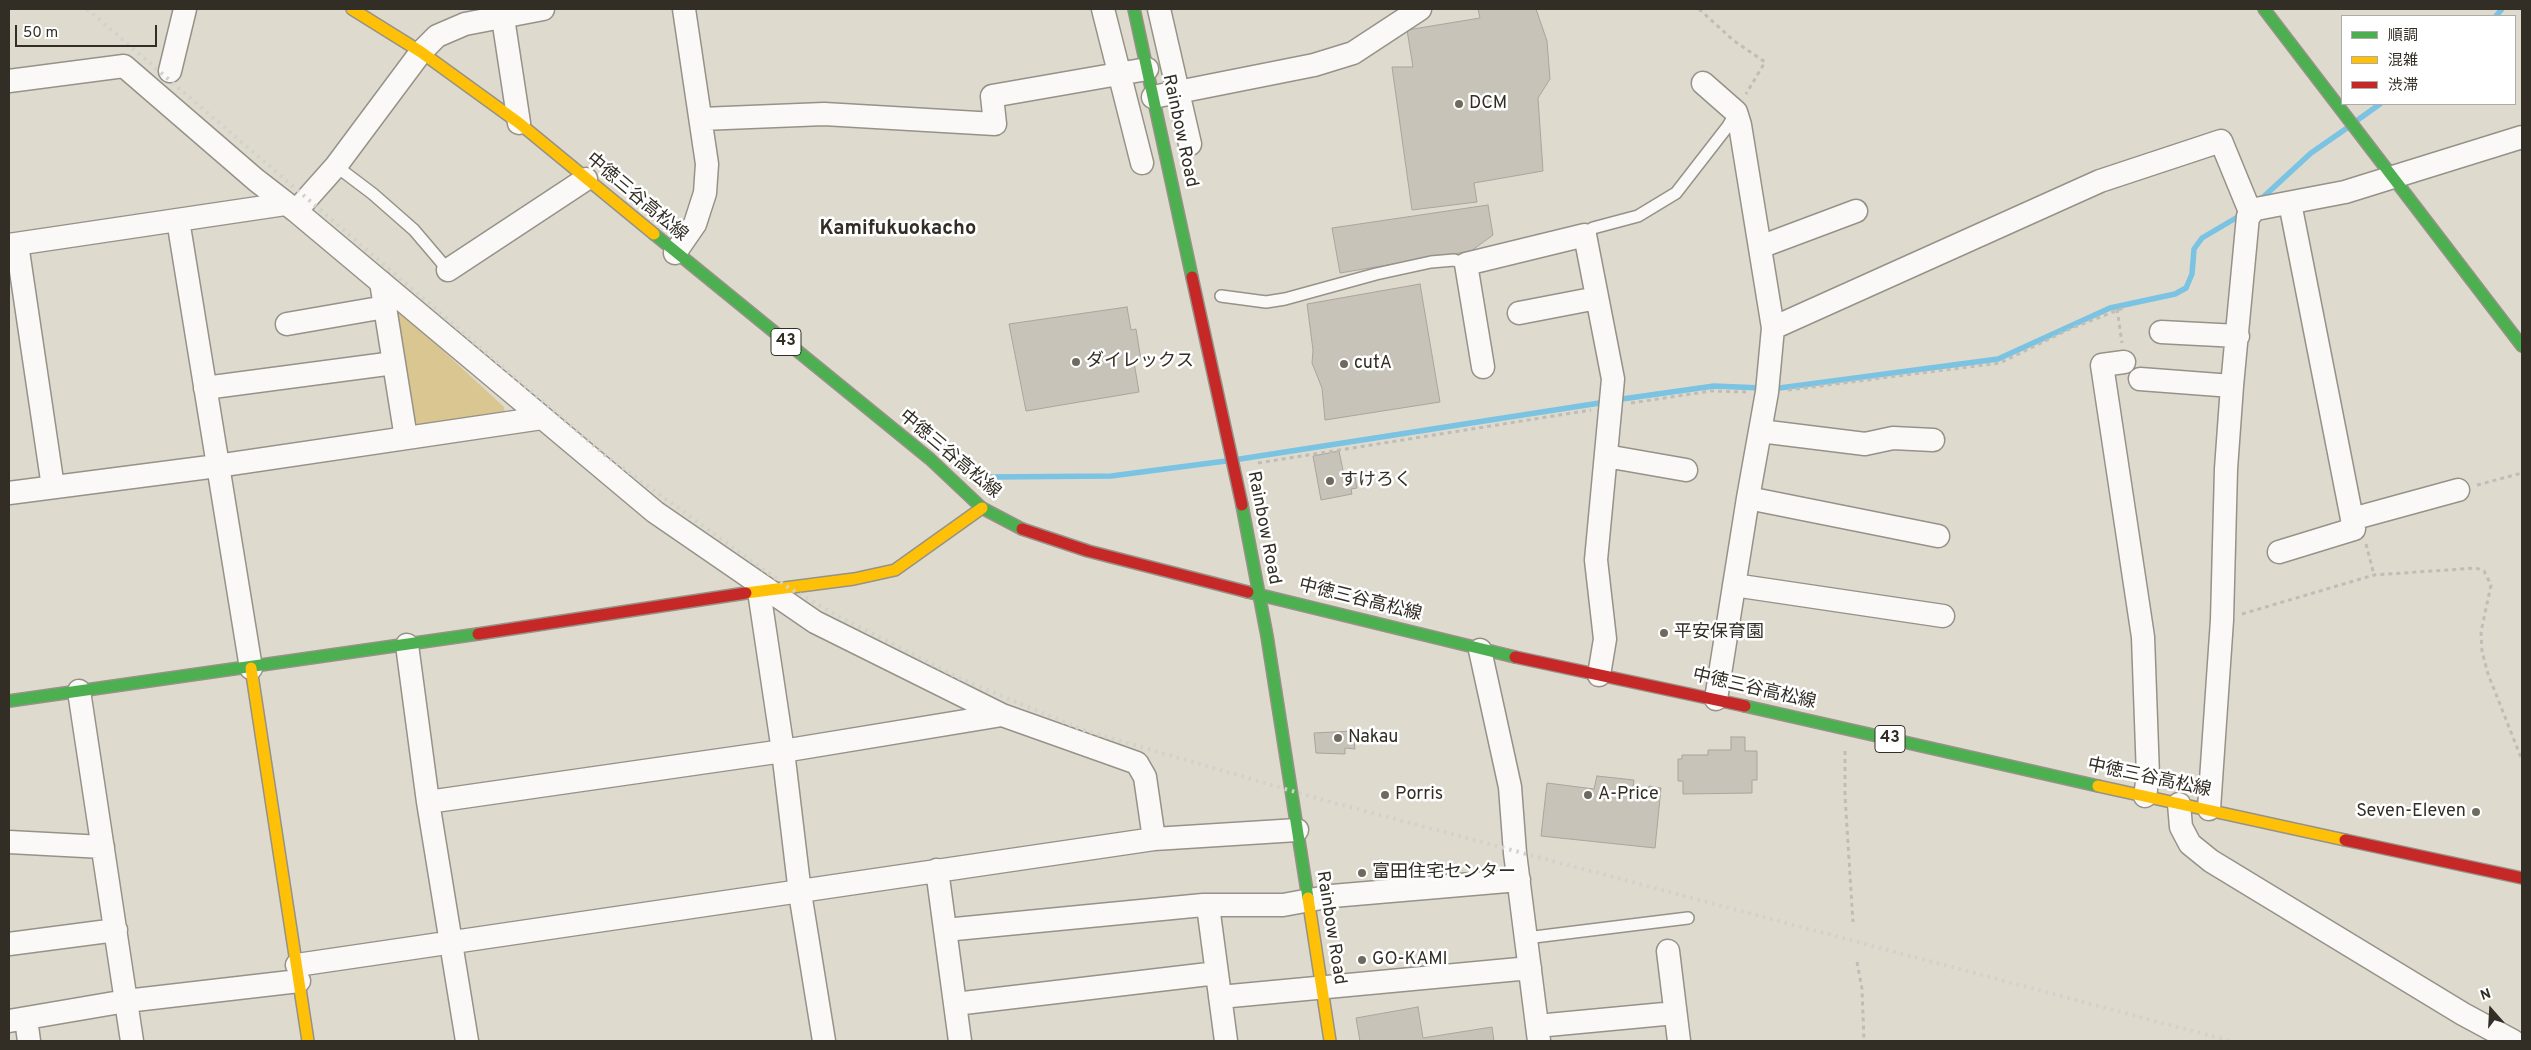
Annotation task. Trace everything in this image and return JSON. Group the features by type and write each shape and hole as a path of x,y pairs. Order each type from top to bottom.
{"street":[{"path":"170,71 185,9"},
{"name":"中徳三谷高松線","path":"352,9 421,52 520,123 930,460 982,508 1010,524 1040,536 1088,551 1480,650 1716,698 2179,804 2522,878"},
{"path":"53,487 13,244 178,220 291,208 336,166 421,52 436,36 450,29 480,20 503,18 542,9"},
{"path":"675,252 695,224 705,194 707,164 684,9"},
{"path":"1103,9 1142,163"},
{"name":"Rainbow Road","path":"1134,9 1259,593 1330,1041"},
{"path":"1159,9 1190,144"},
{"path":"1153,97 1314,65 1353,54 1420,9"},
{"path":"2264,9 2522,346"},
{"path":"503,18 520,123"},
{"path":"9,82 124,66 655,512 763,590 815,622 1002,715 1137,763 1144,777 1154,839"},
{"path":"701,119 824,114 995,124 992,96 1119,72 1147,69"},
{"path":"1703,83 1736,112 1773,328 1768,392 1748,498 1716,698"},
{"path":"2209,809 2222,620 2226,469 2248,216 2256,209 2345,192 2522,137"},
{"path":"1773,328 2100,181 2221,141 2251,214"},
{"path":"448,270 586,179"},
{"path":"2290,203 2353,524"},
{"path":"1760,247 1856,211"},
{"path":"178,220 251,668 308,1041"},
{"path":"1483,367 1466,264 1585,235 1613,379 1596,560 1605,639 1599,675"},
{"path":"381,282 406,438"},
{"path":"1518,313 1597,298"},
{"path":"287,324 385,307"},
{"path":"2161,332 2238,336"},
{"path":"2124,362 2102,366 2143,637 2148,776 2145,796"},
{"path":"205,388 394,363"},
{"path":"2140,378 2232,386"},
{"path":"9,493 217,466 542,418"},
{"path":"1760,431 1865,444 1893,438 1933,440"},
{"path":"1606,456 1686,470"},
{"path":"2279,552 2353,524 2458,490"},
{"path":"1748,498 1938,536"},
{"path":"9,701 251,668 763,590 854,579 896,570 982,508"},
{"path":"1734,585 1943,616"},
{"path":"763,590 800,893 824,1041"},
{"path":"407,645 428,802 467,1041"},
{"path":"1480,650 1510,787 1519,880 1538,1034 1675,1013"},
{"path":"79,691 132,1041"},
{"path":"428,802 783,751 1002,715"},
{"path":"2179,804 2181,827 2190,844 2211,860 2502,1038"},
{"path":"29,1041 17,1020 298,973 450,944 1154,839 1297,830"},
{"path":"9,842 103,847"},
{"path":"937,870 960,1041"},
{"path":"945,930 1208,906 1283,905 1332,896 1519,880"},
{"path":"1208,906 1226,1041"},
{"path":"9,944 116,930"},
{"path":"1668,951 1679,1041"},
{"path":"1220,997 1530,968"},
{"path":"955,1004 1217,973"}],"lane":[{"path":"1585,235 1592,228 1638,216 1676,193 1728,126 1736,112"},
{"path":"336,166 373,194 414,230 448,270"},
{"path":"1221,296 1266,302 1285,299 1376,274 1431,262 1454,260 1466,264"},
{"path":"1526,938 1688,918"}],"path":[{"path":"1699,9 1733,40 1765,62 1736,112"},
{"path":"1258,463 1611,403 1710,391 1768,392 2000,362 2117,309 2126,307"},
{"path":"2117,309 2124,362"},
{"path":"2458,490 2522,473"},
{"path":"2353,524 2363,534 2374,575"},
{"path":"2222,620 2374,575 2476,568 2484,571 2491,585 2481,632 2482,651 2488,674 2522,760"},
{"path":"1844,728 1845,796 1853,922"},
{"path":"1858,962 1862,989 1864,1041"}],"shaded area":[{"path":"400,311 504,407 505,414 411,429 393,312"}],"building":[{"path":"1478,9 1536,9 1547,41 1550,79 1538,98 1543,171 1474,183 1477,202 1412,210 1392,67 1413,67 1407,30 1480,18"},
{"path":"1488,205 1493,235 1471,251 1340,273 1332,228"},
{"path":"1420,284 1440,402 1325,420 1322,388 1312,363 1313,350 1307,304"},
{"path":"1127,307 1131,330 1136,329 1141,360 1134,362 1139,392 1026,411 1009,324"},
{"path":"1339,451 1344,475 1354,472 1357,488 1351,489 1352,494 1321,500 1313,456"},
{"path":"1353,731 1355,749 1345,748 1345,754 1316,753 1314,733"},
{"path":"1731,737 1745,737 1745,751 1757,751 1757,780 1752,780 1752,793 1683,794 1683,781 1678,781 1678,759 1682,759 1682,755 1708,755 1708,750 1731,750"},
{"path":"1597,776 1634,780 1632,793 1647,795 1649,786 1661,788 1655,848 1541,836 1547,783 1594,789"},
{"path":"1418,1007 1423,1038 1492,1027 1494,1041 1360,1041 1356,1018"}],"waterway":[{"path":"2497,15 2502,9"},
{"path":"2359,119 2379,105"},
{"path":"2260,200 2311,153 2347,128"},
{"path":"1772,389 1998,359 2110,308 2175,294 2186,288 2192,274 2194,249 2202,238 2241,215"},
{"path":"1615,400 1714,386 1762,388"},
{"path":"1240,459 1606,402"},
{"path":"991,477 1111,476 1226,461"}],"railway":[{"path":"87,9 605,455 789,588 840,617 959,678 1083,730 1316,798 2230,1041"}],"traffic: fast":[{"path":"1134,9 1192,277"},
{"path":"2264,9 2522,346"},
{"path":"654,234 930,459 982,508 1022,529"},
{"path":"1242,505 1267,636 1308,898"},
{"path":"1248,592 1515,657"},
{"path":"9,701 478,634"},
{"path":"1745,706 2098,786"}],"traffic: slow":[{"path":"352,9 421,52 519,123 654,234"},
{"path":"746,593 854,579 895,570 982,508"},
{"path":"251,668 308,1041"},
{"path":"2098,786 2345,840"},
{"path":"1308,898 1330,1041"}],"traffic: jam":[{"path":"1192,277 1242,505"},
{"path":"1022,529 1088,551 1248,592"},
{"path":"478,634 746,593"},
{"path":"1515,657 1745,706"},
{"path":"2345,840 2522,878"}],"place":[{"name":"DCM","path":"1459,104"},
{"name":"ダイレックス","path":"1076,362"},
{"name":"cutA","path":"1344,364"},
{"name":"すけろく","path":"1330,481"},
{"name":"平安保育園","path":"1664,633"},
{"name":"Nakau","path":"1338,738"},
{"name":"Porris","path":"1385,795"},
{"name":"A-Price","path":"1588,795"},
{"name":"Seven-Eleven","path":"2476,812"},
{"name":"富田住宅センター","path":"1362,873"},
{"name":"GO-KAMI","path":"1362,960"}],"district":[{"name":"Kamifukuokacho","path":"898,230"}]}
